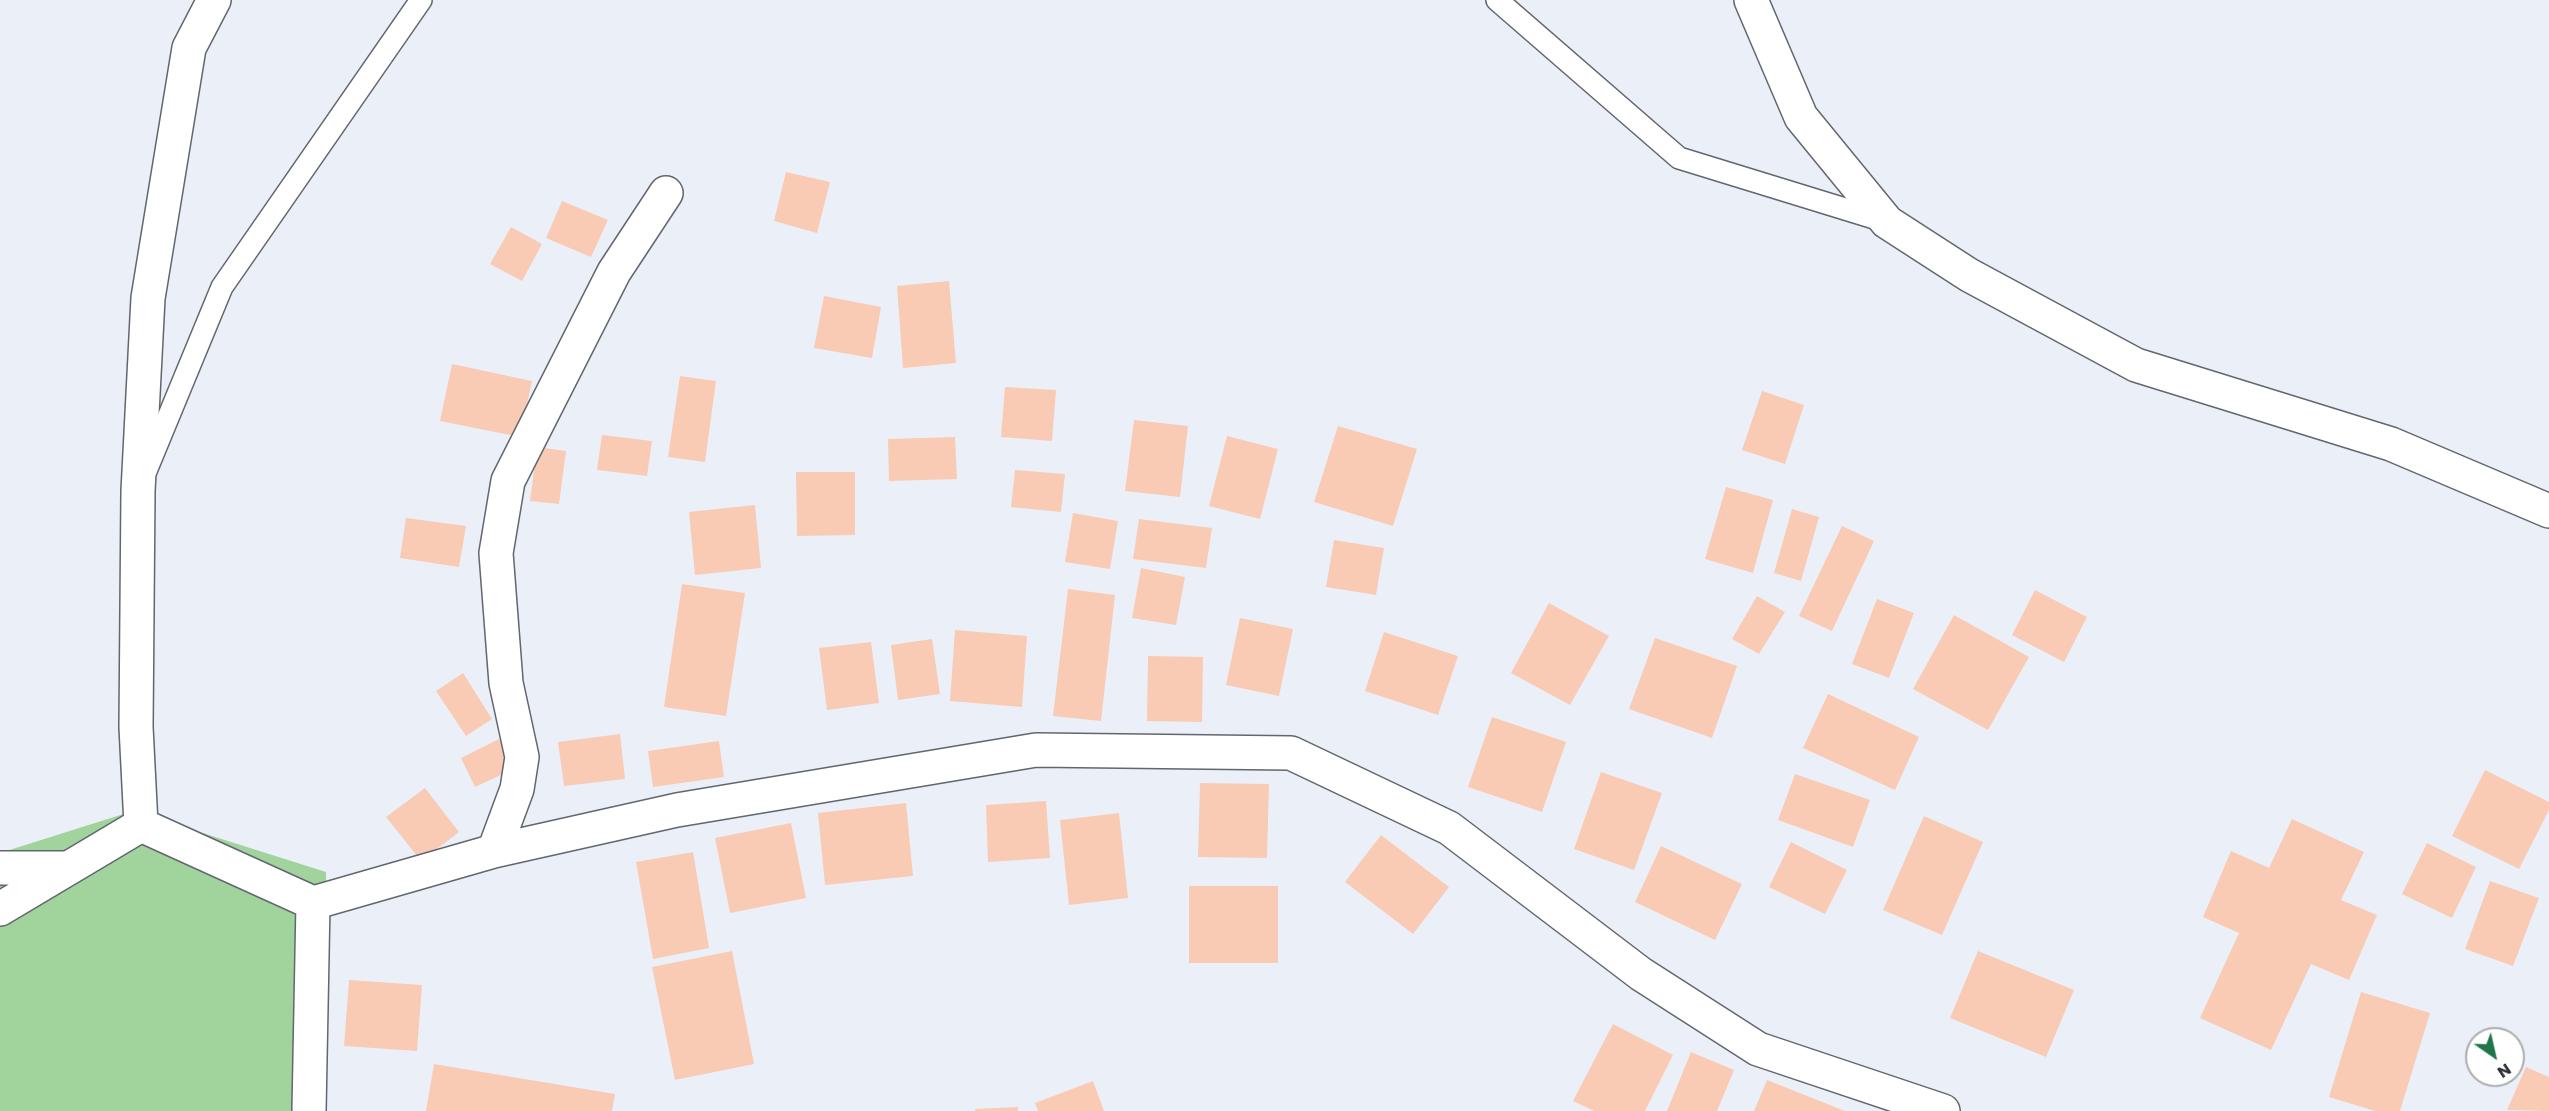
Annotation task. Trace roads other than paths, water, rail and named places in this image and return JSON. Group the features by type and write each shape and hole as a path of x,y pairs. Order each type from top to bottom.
{"street":[{"path":"141,825 136,727 138,491 148,298 189,48 214,0"},
{"path":"1751,0 1801,117 1887,222 1969,275 2136,365 2391,444 2549,511"},
{"path":"494,851 518,789 522,757 506,683 496,553 508,481 615,272 666,193"},
{"path":"141,825 313,903 494,851 677,810 1036,750 1291,753 1449,828 1641,974 1758,1049 1943,1111"},
{"path":"0,909 141,825"},
{"path":"0,868 69,868"},
{"path":"309,1111 313,903"}],"lane":[{"path":"138,491 222,287 421,0"},
{"path":"1497,0 1679,158 1887,222"}]}
